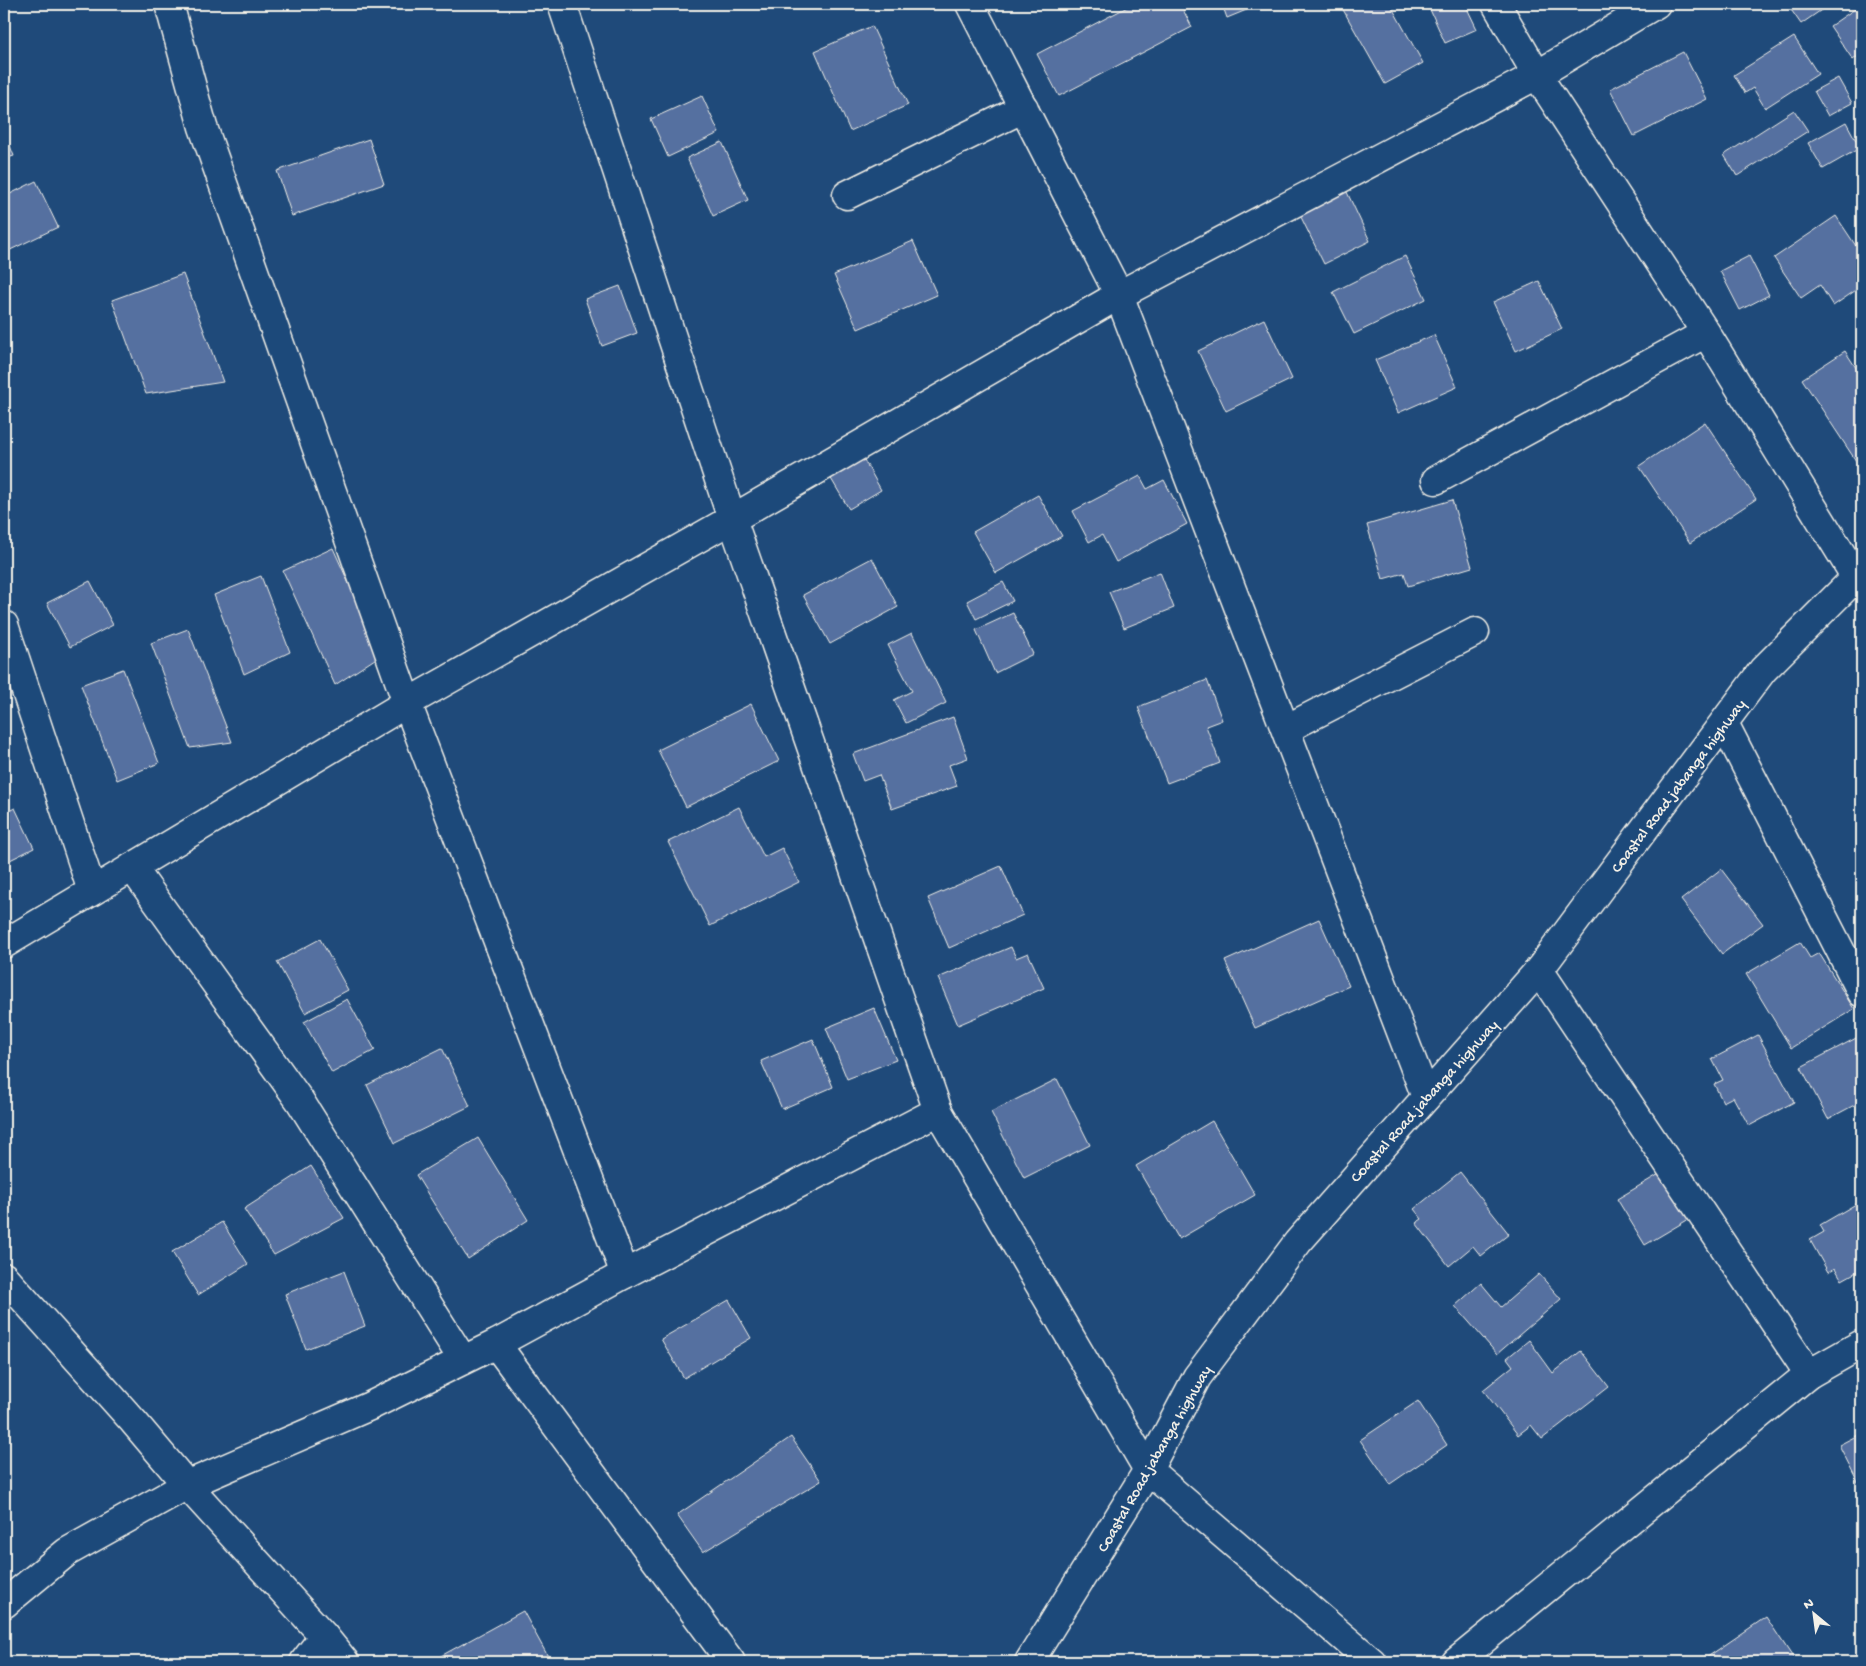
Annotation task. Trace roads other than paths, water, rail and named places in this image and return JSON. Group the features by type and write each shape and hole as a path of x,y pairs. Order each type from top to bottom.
{"street":[{"path":"169,4 203,126 407,703 625,1274"},
{"path":"562,4 732,519 938,1111 1148,1470 1372,1662"},
{"path":"970,4 1119,295 1426,1097"},
{"path":"1496,4 1537,75 1706,333 1859,574"},
{"path":"4,944 407,703 732,519 1119,295 1537,75 1656,4"},
{"path":"847,195 1024,108"},
{"path":"1436,480 1706,333"},
{"name":"Coastal Road jabanga highway","path":"1029,1662 1148,1470 1197,1377 1292,1250 1539,970 1763,670 1859,574"},
{"path":"4,624 92,891"},
{"path":"1286,729 1475,632"},
{"path":"1724,723 1862,993"},
{"path":"132,867 300,1101 463,1360"},
{"path":"1539,970 1809,1374"},
{"path":"4,1604 67,1552 187,1486 370,1406 496,1344 625,1274 938,1111"},
{"path":"4,1277 127,1414 187,1486 324,1636 345,1662"},
{"path":"496,1344 731,1662"},
{"path":"1456,1662 1809,1374 1862,1344"},
{"path":"304,1662 324,1636"}]}
